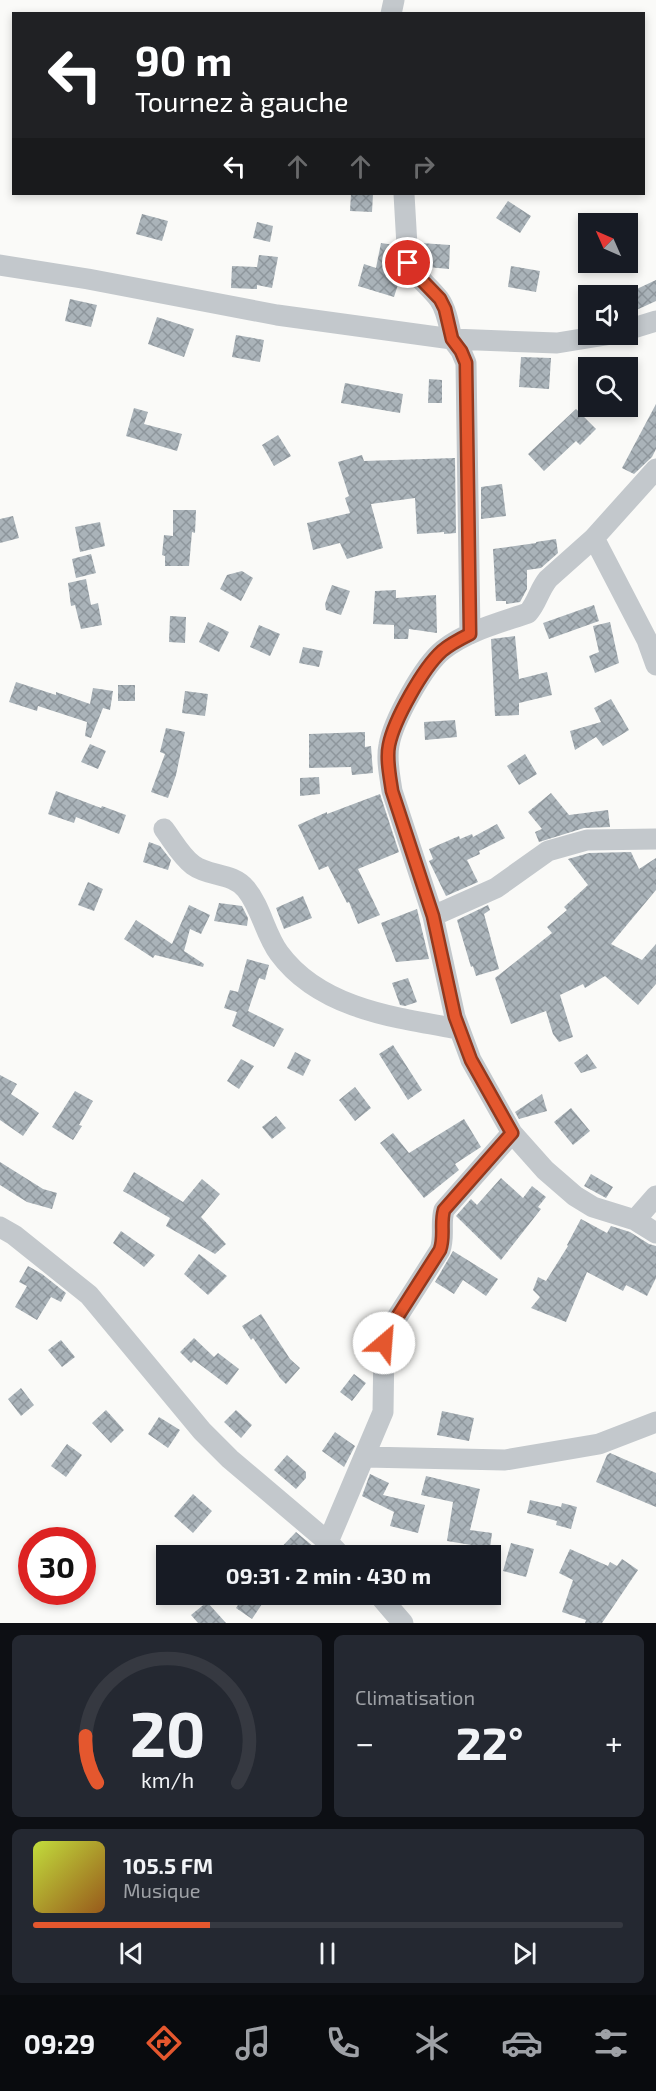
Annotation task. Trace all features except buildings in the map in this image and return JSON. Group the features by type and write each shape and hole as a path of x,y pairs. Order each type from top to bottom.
{"street":[{"path":"404,195 408,263 440,299 445,309 452,339 466,363 470,634"},
{"path":"0,265 88,279 277,315 452,339 557,343 578,340"},
{"path":"638,327 656,321"},
{"path":"656,469 594,538 548,579 528,613 470,634 444,649 426,671 397,721 388,746 392,791 433,916 455,1017 471,1060 512,1133 544,1170 575,1196 593,1207 635,1220 656,1233"},
{"path":"594,538 647,640 656,665"},
{"path":"164,829 192,865 202,870 229,876 247,890 277,951 292,971 318,990 364,1009 394,1018 459,1029"},
{"path":"433,916 495,888 548,851 586,840 656,839"},
{"path":"335,1545 383,1412 384,1343 387,1333 440,1250 443,1241 441,1219 444,1210 512,1133"},
{"path":"635,1220 656,1196"},
{"path":"0,1227 14,1235 89,1295 202,1431 230,1459 329,1545"},
{"path":"365,1457 505,1460 599,1444 656,1422"},
{"path":"387,1605 403,1623"}],"route":[{"path":"384,1343 387,1333 440,1250 443,1241 441,1219 444,1210 512,1133 471,1060 455,1017 433,916 392,791 389,771 388,746 397,721 426,671 444,649 470,634 466,363 452,339 445,309 440,299 408,263"}]}
